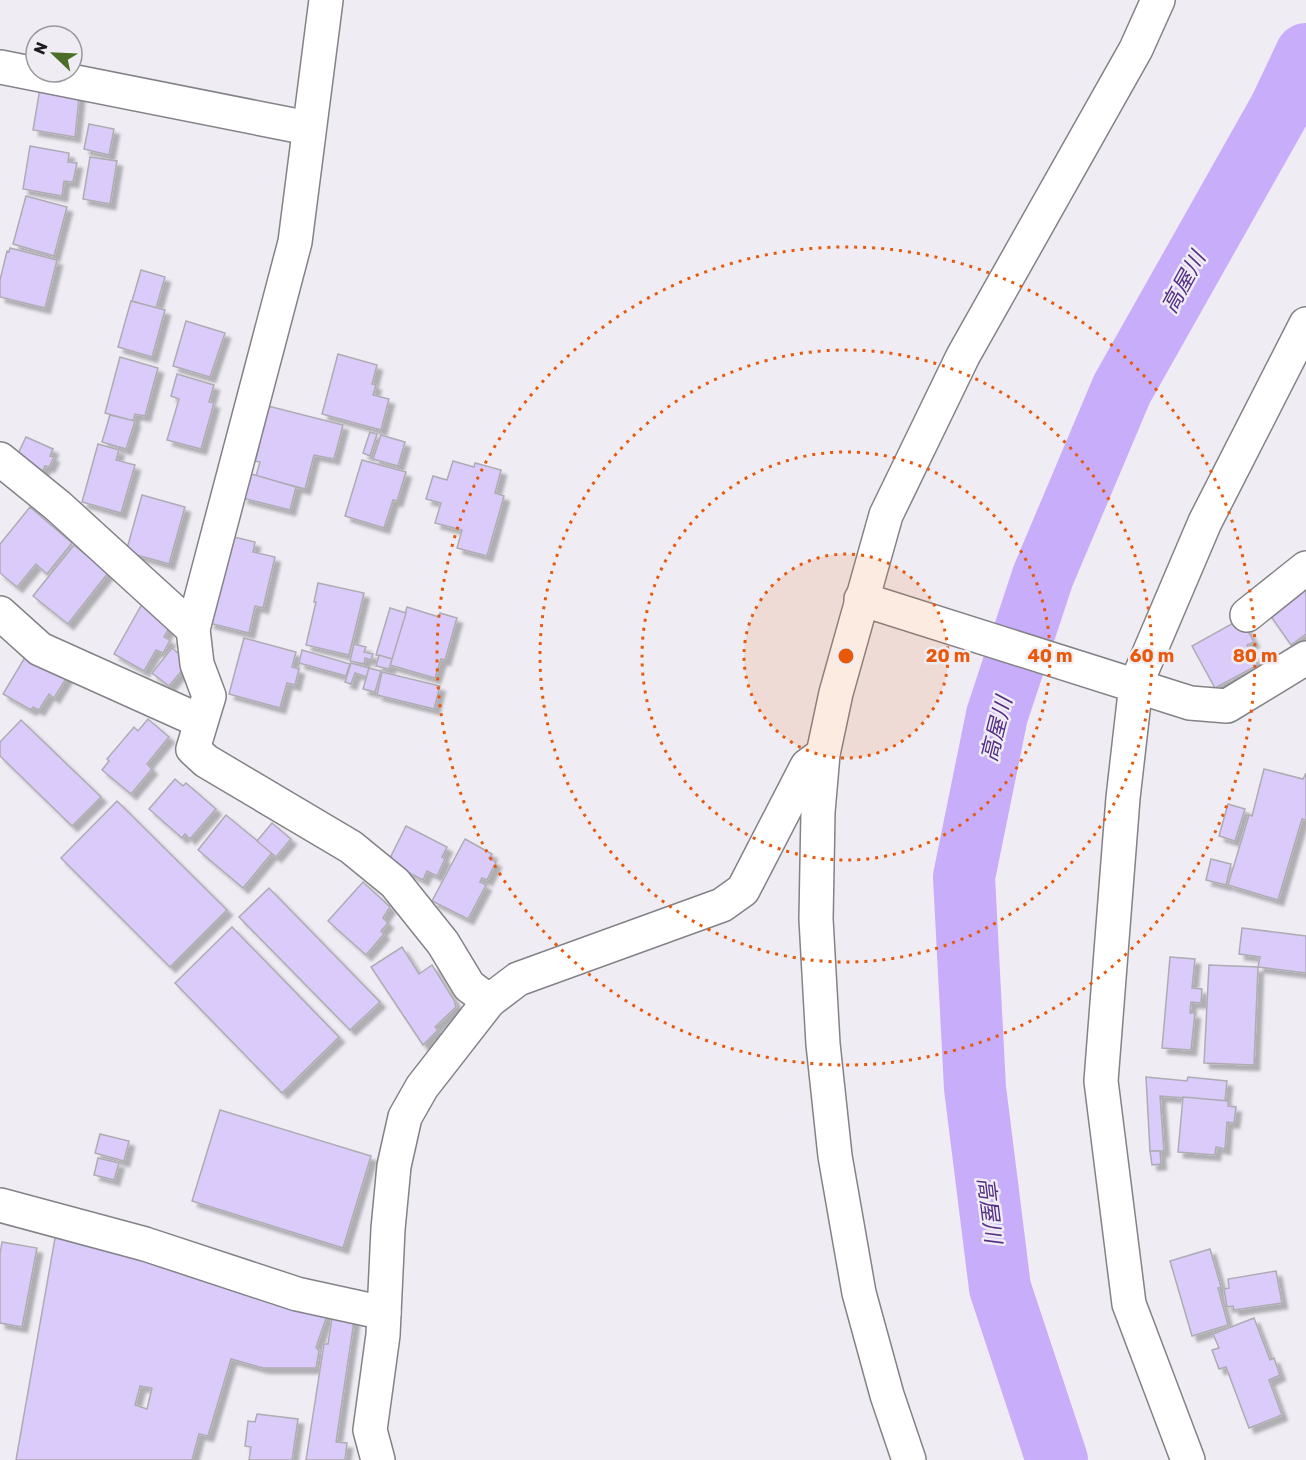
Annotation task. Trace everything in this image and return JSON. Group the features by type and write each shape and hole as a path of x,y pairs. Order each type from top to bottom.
{"street":[{"path":"326,0 295,242 192,630 197,664 209,696 193,749 206,761 351,847 395,883 443,943 469,986 489,1001"},
{"path":"909,1460 887,1395 859,1293 835,1156 823,1044 816,919 818,812 823,754 836,693 865,600 886,515 963,356 1136,48 1158,0"},
{"path":"0,67 308,128"},
{"path":"1188,1460 1129,1304 1101,1081 1123,798 1129,682 1205,522 1306,324"},
{"path":"0,459 58,506 192,630"},
{"path":"1247,615 1306,568"},
{"path":"865,600 1190,703 1227,706 1306,658"},
{"path":"0,613 40,649 200,721"},
{"path":"378,1460 370,1430 384,1313 394,1166 405,1117 422,1087 489,1001 518,978 722,905 743,890 807,766 823,754"},
{"path":"0,1205 145,1244 297,1294 384,1313"}],"building":[{"path":"41,84 80,88 75,137 33,130"},
{"path":"89,124 114,129 109,155 84,149"},
{"path":"30,146 69,153 68,162 77,163 73,182 64,181 62,196 23,189"},
{"path":"90,157 117,161 110,204 83,199"},
{"path":"26,196 67,207 54,256 13,244"},
{"path":"10,248 57,260 45,308 0,297 0,280 7,251 9,252"},
{"path":"141,270 165,277 156,308 132,301"},
{"path":"131,301 165,310 152,357 118,347"},
{"path":"186,321 225,333 210,377 173,366"},
{"path":"338,354 377,365 372,384 376,385 373,395 389,399 381,430 322,414"},
{"path":"120,357 158,368 145,416 135,414 133,421 105,413"},
{"path":"177,374 214,385 209,402 214,403 201,449 167,440 179,399 171,396"},
{"path":"264,405 343,425 334,459 314,455 305,489 256,476 260,462 255,461 259,447 254,446"},
{"path":"110,415 135,421 126,449 102,442"},
{"path":"370,432 377,434 370,456 363,453"},
{"path":"381,435 405,442 398,466 373,459"},
{"path":"26,437 53,449 50,456 54,457 49,467 45,466 43,471 16,458"},
{"path":"98,444 119,450 116,460 135,465 121,513 82,502"},
{"path":"362,460 406,472 397,501 393,500 384,528 345,516"},
{"path":"453,461 474,467 475,463 501,470 495,493 504,496 487,556 457,548 462,530 435,523 441,503 426,499 433,476 447,480"},
{"path":"248,473 296,487 290,510 242,498"},
{"path":"142,495 185,507 169,564 126,552"},
{"path":"30,507 72,543 47,574 36,564 17,587 0,573 0,544"},
{"path":"226,535 255,542 253,552 275,557 263,608 255,606 249,633 209,623"},
{"path":"74,545 108,573 68,624 33,596"},
{"path":"1306,579 1306,634 1291,645 1265,608"},
{"path":"318,583 364,593 349,655 306,645"},
{"path":"142,604 173,621 164,637 170,640 163,653 156,650 144,671 114,654"},
{"path":"407,607 439,617 440,613 457,618 445,660 441,659 435,678 390,665"},
{"path":"390,608 406,613 392,659 376,655"},
{"path":"1235,622 1244,624 1254,642 1247,645 1258,665 1215,688 1192,646"},
{"path":"244,638 296,652 292,667 299,669 295,685 287,683 280,708 229,694"},
{"path":"354,644 366,647 364,652 373,654 371,660 365,658 364,664 350,661"},
{"path":"172,648 189,662 169,686 152,673"},
{"path":"30,649 70,672 54,698 49,694 39,710 33,707 31,710 3,694"},
{"path":"302,650 350,664 346,676 299,663"},
{"path":"379,655 392,659 389,669 376,666"},
{"path":"351,663 369,668 367,677 355,673 351,684 345,682"},
{"path":"369,668 381,671 375,692 363,689"},
{"path":"382,672 440,686 434,709 377,695"},
{"path":"148,719 169,737 147,764 152,769 131,794 102,770 109,761 107,759 134,727 138,731"},
{"path":"21,720 101,797 72,826 0,756 0,742"},
{"path":"1264,769 1303,779 1306,773 1306,820 1302,819 1278,900 1228,885 1249,815 1252,816"},
{"path":"175,779 183,786 186,783 216,809 190,839 185,834 182,838 149,809"},
{"path":"117,801 227,910 170,967 61,858"},
{"path":"1228,804 1245,809 1235,841 1219,836"},
{"path":"226,815 272,853 243,888 198,850"},
{"path":"272,823 291,839 276,857 257,841"},
{"path":"406,826 447,847 442,857 445,859 437,876 427,871 423,880 388,862"},
{"path":"465,839 492,854 489,858 496,862 487,880 482,878 480,882 486,885 468,919 432,901"},
{"path":"1211,859 1231,864 1226,885 1206,880"},
{"path":"363,882 390,907 383,918 388,923 381,931 384,934 366,955 328,921"},
{"path":"269,888 380,1002 350,1030 239,917"},
{"path":"232,927 339,1037 282,1093 175,983"},
{"path":"1242,928 1306,936 1306,973 1258,967 1260,957 1239,954"},
{"path":"402,947 419,974 432,965 456,1007 435,1027 438,1030 423,1045 371,967"},
{"path":"1170,957 1195,959 1192,988 1202,989 1201,1003 1191,1002 1190,1013 1195,1013 1191,1050 1162,1048"},
{"path":"1209,965 1258,967 1254,1065 1204,1063"},
{"path":"1146,1077 1187,1081 1188,1077 1227,1081 1225,1101 1160,1096 1164,1151 1150,1151"},
{"path":"1183,1097 1228,1101 1228,1106 1236,1107 1234,1123 1227,1122 1225,1149 1216,1147 1215,1155 1178,1152"},
{"path":"220,1110 371,1156 343,1248 192,1201"},
{"path":"100,1134 129,1141 124,1161 95,1153"},
{"path":"1150,1151 1160,1151 1161,1164 1152,1165"},
{"path":"98,1158 119,1163 114,1180 94,1175"},
{"path":"58,1221 330,1307 316,1347 319,1351 316,1368 263,1368 231,1359 208,1436 199,1434 192,1460 16,1460","holes":["140,1386 152,1388 147,1409 135,1405"]},
{"path":"2,1242 37,1248 22,1327 0,1323"},
{"path":"1210,1249 1221,1287 1218,1288 1228,1325 1192,1336 1170,1261"},
{"path":"1276,1271 1282,1303 1234,1310 1233,1306 1227,1307 1224,1289 1229,1288 1228,1279"},
{"path":"333,1311 355,1314 336,1442 347,1443 345,1460 306,1460 324,1344 328,1344"},
{"path":"1254,1318 1270,1360 1274,1358 1280,1375 1269,1380 1282,1415 1249,1428 1226,1367 1219,1369 1212,1350 1219,1348 1213,1334"},
{"path":"257,1414 298,1419 292,1460 249,1460 251,1447 245,1446 248,1421 255,1422"}],"waterway":[{"name":"高屋川","path":"1057,1460 1000,1288 975,1088 964,877 997,715 1043,576 1122,389 1280,109 1306,54"}]}
